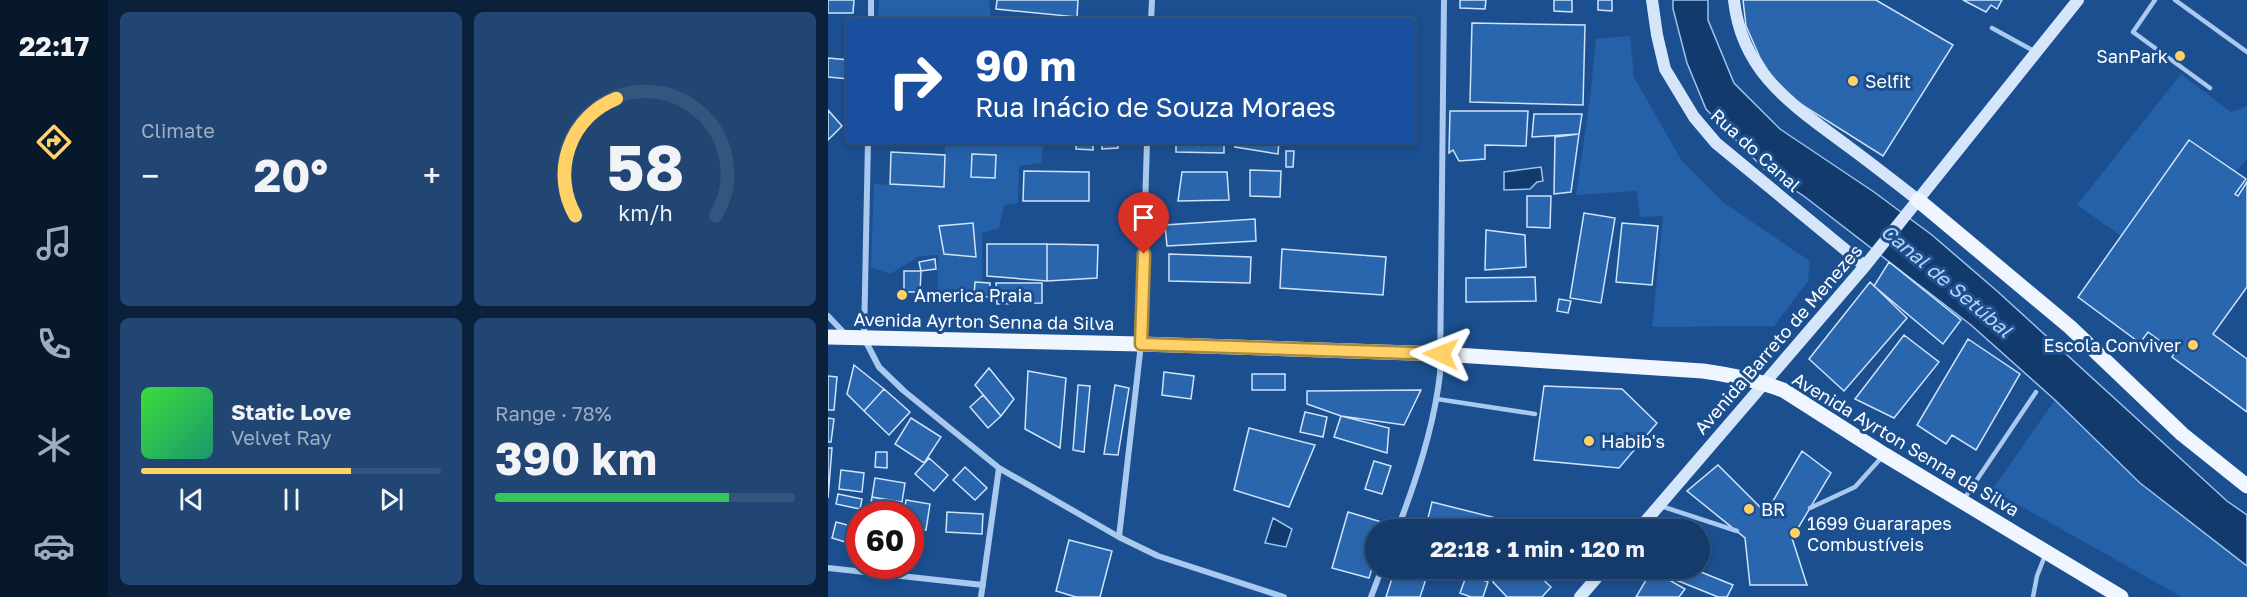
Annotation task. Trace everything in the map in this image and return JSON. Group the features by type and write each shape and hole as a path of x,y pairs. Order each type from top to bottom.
{"main road":[{"name":"Rua do Canal","path":"1652,0 1665,69 1694,117 1716,143 1865,266"},
{"path":"1734,0 1743,41 1755,64 1779,93 1799,112 2070,327 2182,434 2247,486"},
{"name":"Avenida Barreto de Menezes","path":"1647,519 1865,266 2078,0"},
{"name":"Avenida Ayrton Senna da Silva","path":"828,337 1441,354 1703,371 1764,383 1783,390 1885,455 2121,597"},
{"path":"1580,597 1596,579"}],"street":[{"path":"871,0 871,18"},
{"path":"1151,18 1152,0"},
{"path":"1401,519 1417,475 1437,399 1441,354 1444,0"},
{"path":"856,338 868,144"},
{"path":"1119,537 1141,344 1148,144"},
{"path":"828,316 856,338 879,367 904,391 999,468 1119,537 1158,556 1284,597"},
{"path":"981,597 999,468"},
{"path":"828,568 983,585"},
{"path":"1371,597 1378,579"}],"lane":[{"path":"2155,0 2133,32 2210,88"},
{"path":"2175,0 2247,52"},
{"path":"1992,28 2037,52"},
{"path":"1962,501 2036,392"},
{"path":"1437,399 1534,414"},
{"path":"1810,508 1855,488 1885,455"},
{"path":"1659,505 1737,531"},
{"path":"2033,597 2037,576 2046,551"}],"shaded area":[{"path":"879,0 989,0 991,18 878,18"},
{"path":"1630,36 1634,77 1681,160 1724,203 1810,261 1808,281 1774,326 1652,327 1663,216 1640,217 1637,191 1576,195 1596,39"},
{"path":"2181,74 2231,112 2247,106 2247,159 2235,172 2189,140 2121,236 2077,205"},
{"path":"945,144 1044,144 1041,163 1019,166 1018,203 1004,205 999,228 982,233 983,302 937,302 938,255 920,256 890,274 871,267 874,184 943,187"},
{"path":"2055,400 2140,483 2247,566 2247,597 2182,597 1992,490"}],"water":[{"name":"Canal de Setúbal","path":"1673,0 1708,0 1708,20 1734,83 1780,129 1874,192 1932,235 1997,291 2227,501 2247,515 2247,566 2140,483 2055,400 1971,325 1805,197 1764,169 1706,109 1687,63 1673,9"},
{"path":"1541,167 1543,181 1537,182 1530,189 1504,190 1504,172"},
{"path":"1273,518 1292,529 1286,547 1265,543"}],"building":[{"path":"828,0 854,0 853,13 828,13"},
{"path":"997,0 1078,0 1077,17 996,9"},
{"path":"1460,0 1486,0 1485,9 1460,8"},
{"path":"1554,0 1572,0 1572,12 1554,11"},
{"path":"1598,0 1612,0 1612,11 1598,10"},
{"name":"Selfit","path":"1743,0 1876,0 1953,45 1883,156 1791,98 1771,76 1746,26"},
{"path":"1963,0 2002,0 1997,9 1991,5 1986,12"},
{"path":"1472,23 1585,25 1583,105 1470,102"},
{"path":"828,58 846,60 846,79 828,77"},
{"path":"828,110 842,126 828,140"},
{"path":"1450,111 1528,111 1526,146 1485,145 1485,159 1459,161 1453,150 1449,153"},
{"path":"1534,114 1582,114 1579,134 1532,137"},
{"path":"1579,134 1571,192 1554,194 1555,137"},
{"name":"Escola Conviver","path":"2189,140 2246,179 2235,194 2238,196 2247,182 2247,287 2213,334 2247,359 2247,412 2172,357 2175,352 2148,332 2140,343 2078,297"},
{"path":"1076,144 1093,144 1093,150 1076,149"},
{"path":"1102,144 1117,144 1118,148 1102,149"},
{"path":"1176,144 1224,144 1224,153 1176,152"},
{"path":"1235,144 1279,144 1278,154 1235,147"},
{"path":"1286,151 1294,151 1293,167 1286,167"},
{"path":"891,152 945,155 944,187 890,184"},
{"path":"972,154 996,155 995,178 971,177"},
{"path":"1250,170 1281,171 1280,197 1250,196"},
{"path":"1024,171 1089,172 1089,201 1023,201"},
{"path":"1182,172 1227,172 1229,200 1178,201"},
{"path":"1527,196 1551,196 1550,228 1527,227"},
{"path":"1584,213 1615,218 1601,303 1570,298"},
{"path":"1255,219 1256,241 1167,246 1165,225"},
{"path":"973,223 976,257 944,254 939,226"},
{"path":"1622,223 1658,226 1652,285 1616,282"},
{"path":"1486,230 1525,235 1526,267 1485,270"},
{"path":"987,244 1047,244 1047,281 987,276"},
{"path":"1047,244 1098,245 1097,278 1047,281"},
{"path":"1282,249 1386,257 1383,295 1280,288"},
{"path":"1169,254 1251,257 1250,283 1169,281"},
{"path":"935,259 936,269 921,271 919,262"},
{"path":"1889,262 1961,320 1943,344 1874,286"},
{"path":"904,271 921,271 920,292 904,292"},
{"path":"1535,277 1536,301 1466,302 1466,278"},
{"path":"975,282 990,283 989,297 974,296"},
{"path":"1870,282 1907,318 1844,391 1809,359"},
{"path":"996,283 1042,283 1042,303 997,304"},
{"path":"1559,299 1571,301 1568,313 1557,311"},
{"path":"1904,335 1939,362 1894,418 1855,399"},
{"path":"1968,339 2020,374 1976,450 1952,435 1946,444 1917,425"},
{"path":"854,365 884,389 864,411 847,394"},
{"path":"989,368 1014,399 1001,416 975,385"},
{"path":"1028,371 1066,378 1060,448 1025,429"},
{"path":"1164,372 1194,376 1191,399 1162,395"},
{"path":"1252,374 1285,374 1285,390 1252,390"},
{"path":"828,376 837,377 834,410 828,410"},
{"path":"1078,385 1090,386 1084,452 1073,450"},
{"path":"1115,385 1129,388 1118,455 1104,454"},
{"name":"Habib's","path":"1544,386 1622,389 1657,423 1619,468 1534,460"},
{"path":"884,389 910,412 889,435 864,411"},
{"path":"1421,390 1404,425 1341,416 1307,404 1307,391"},
{"path":"983,395 1001,416 988,428 970,407"},
{"path":"1305,412 1327,417 1323,437 1300,432"},
{"path":"1341,416 1389,428 1387,453 1334,437"},
{"path":"828,418 834,419 831,442 828,442"},
{"path":"911,418 941,437 924,463 895,444"},
{"path":"1249,428 1315,445 1289,507 1234,490"},
{"path":"828,448 832,448 828,498"},
{"path":"1802,451 1831,473 1792,538 1807,585 1750,585 1745,538 1687,491 1718,465 1766,513"},
{"path":"876,452 887,452 887,468 875,467"},
{"path":"929,458 948,475 934,491 915,474"},
{"path":"1374,461 1391,466 1382,494 1365,489"},
{"path":"965,467 987,488 975,500 953,480"},
{"path":"841,470 864,473 862,492 839,489"},
{"path":"875,478 905,483 902,501 872,497"},
{"path":"838,494 862,499 862,501 846,501 846,506 836,504"},
{"path":"872,497 892,501 871,501"},
{"path":"1432,502 1496,518 1496,519 1428,519"},
{"path":"924,503 930,504 926,530 924,530"},
{"path":"947,512 983,514 982,534 946,532"},
{"path":"1348,512 1372,519 1365,519 1365,577 1332,568"},
{"path":"836,522 846,525 846,542 832,538"},
{"path":"1069,540 1112,551 1100,597 1076,597 1056,591"},
{"path":"1710,576 1733,585 1727,597 1718,597 1676,580 1710,579"},
{"path":"1392,579 1426,579 1420,597 1386,597"},
{"path":"1465,579 1480,579 1488,582 1483,597 1471,597 1460,593"},
{"path":"1494,579 1543,579 1551,587 1542,597 1507,597 1493,582"},
{"path":"1647,579 1668,579 1685,589 1679,597 1636,597"}],"place":[{"name":"SanPark","path":"2180,56"},
{"name":"Selfit","path":"1853,81"},
{"name":"America Praia","path":"902,295"},
{"name":"Escola Conviver","path":"2193,345"},
{"name":"Habib's","path":"1589,441"},
{"name":"BR","path":"1749,509"},
{"name":"1699 Guararapes Combustíveis","path":"1795,533"}],"route":[{"path":"1144,254 1141,344 1441,354"}]}
